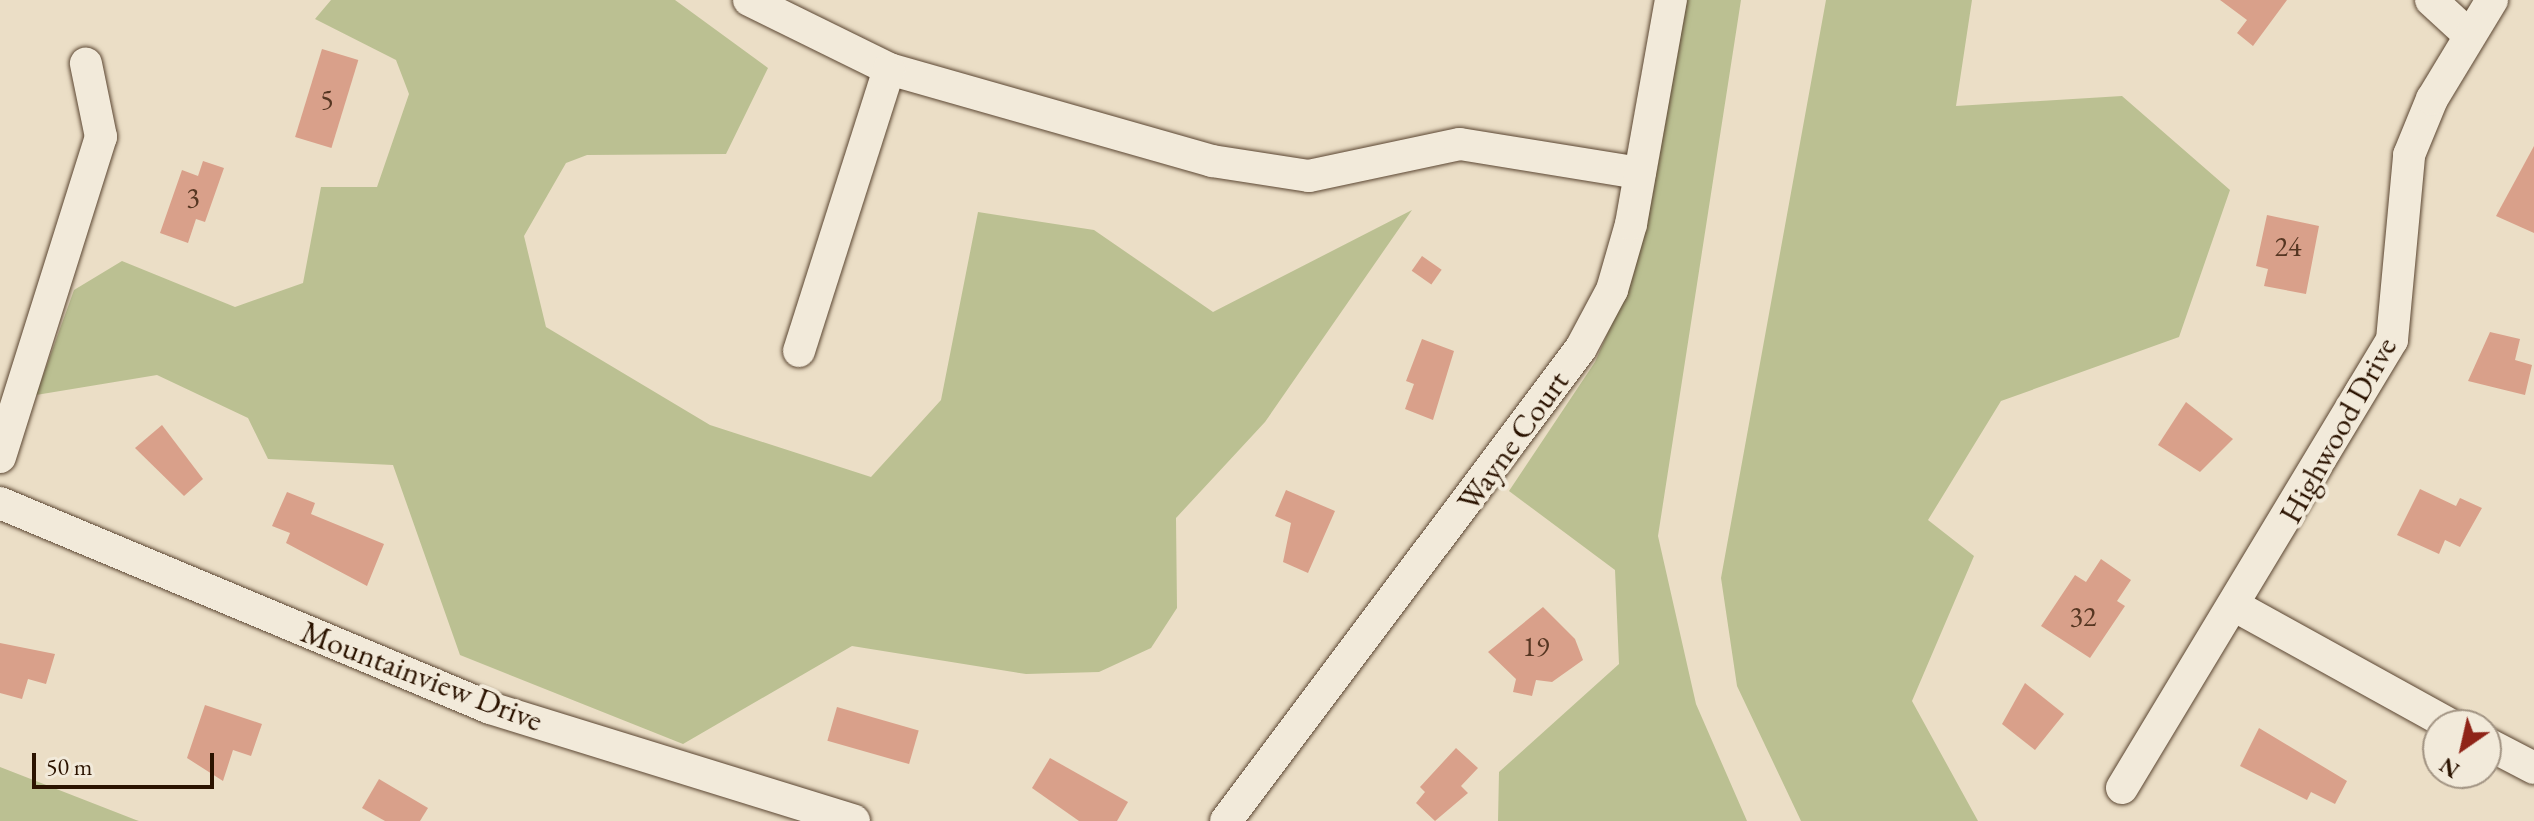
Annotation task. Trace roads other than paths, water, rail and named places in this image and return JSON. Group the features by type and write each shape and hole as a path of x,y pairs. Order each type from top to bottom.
{"street":[{"path":"749,0 889,69 1212,161 1309,176 1460,144 1640,173"},
{"name":"Wayne Court","path":"1226,821 1581,348 1612,290 1640,173 1671,0"},
{"path":"2431,0 2468,34"},
{"name":"Highwood Drive","path":"2122,788 2237,607 2392,340 2409,155 2468,34 2492,0"},
{"path":"0,457 101,137 86,64"},
{"path":"799,351 889,69"},
{"name":"Mountainview Drive","path":"0,503 490,708 854,821"},
{"path":"2237,607 2422,709"},
{"path":"2502,751 2534,768"}]}
